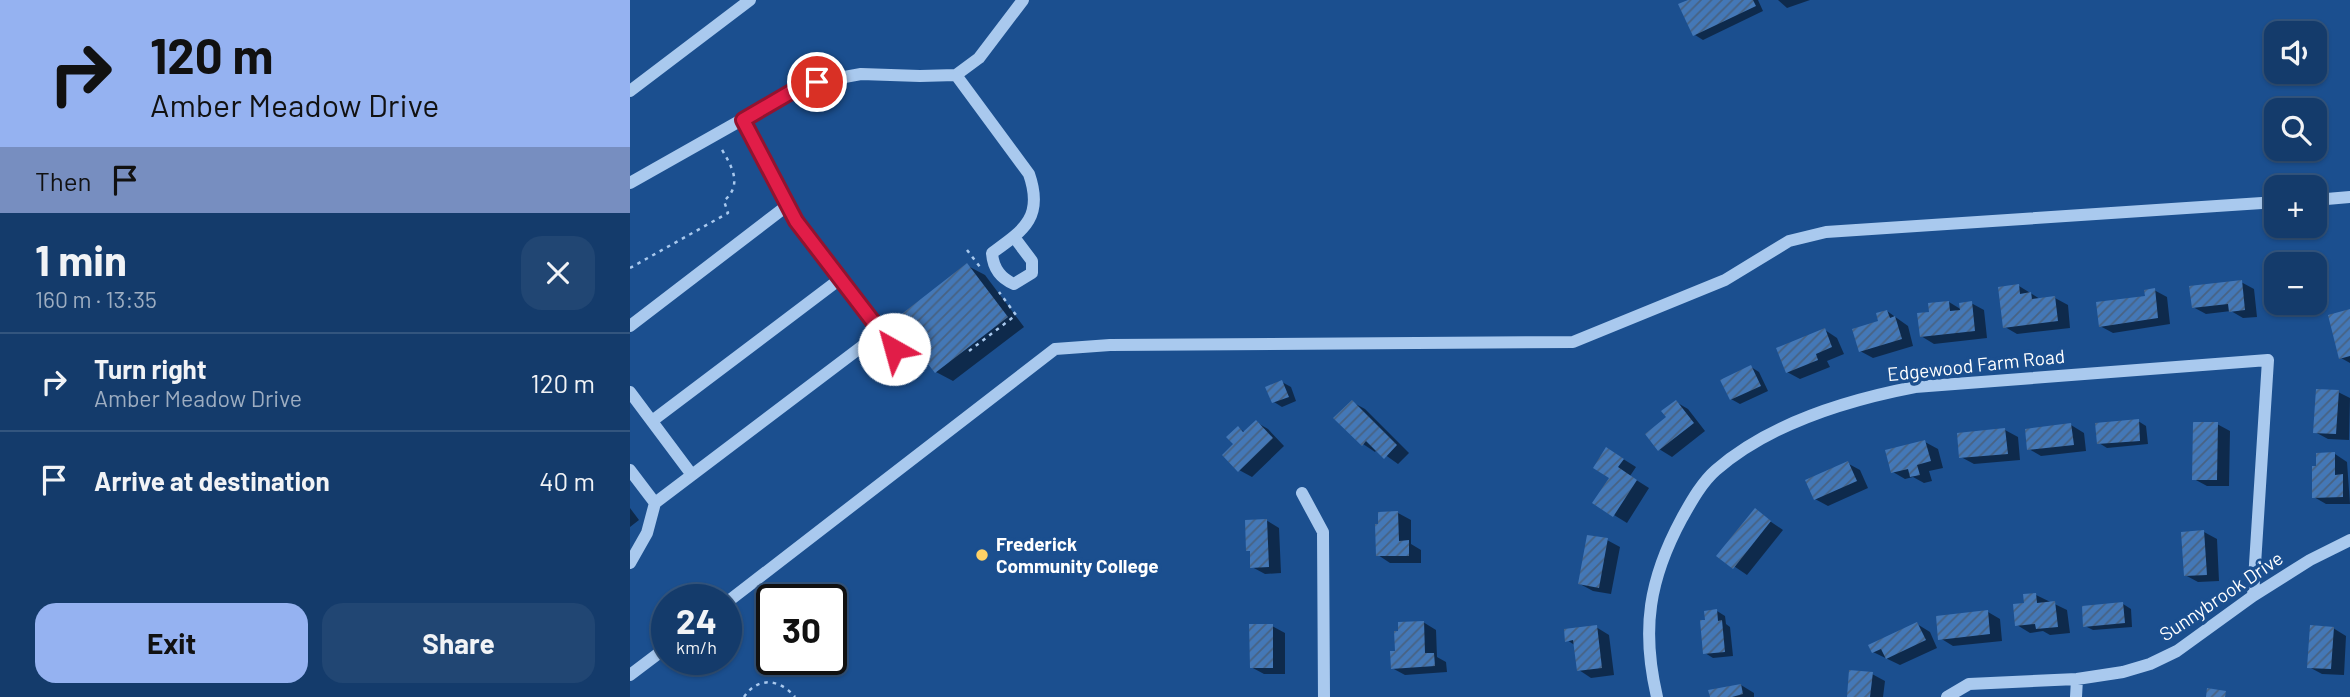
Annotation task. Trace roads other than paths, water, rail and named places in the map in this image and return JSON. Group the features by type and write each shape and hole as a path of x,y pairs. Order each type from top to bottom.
{"street":[{"path":"630,91 750,0"},
{"path":"630,183 791,92 817,82 861,74 956,75 979,58 1023,0"},
{"path":"956,75 1032,181 1035,202 1023,230 1014,237"},
{"path":"743,120 796,221 894,349"},
{"path":"2327,199 2350,197"},
{"path":"742,591 1055,349 1110,345 1573,342 1725,280 1788,241 1826,232 2264,203"},
{"path":"630,326 788,205"},
{"path":"652,421 840,279"},
{"path":"630,563 647,533 655,503 881,332"},
{"name":"Edgewood Farm Road","path":"1657,697 1650,669 1648,629 1655,581 1670,542 1690,503 1713,472 1745,448 1807,418 1866,397 1915,387 2268,360 2253,596"},
{"path":"630,393 692,475"},
{"path":"630,470 655,503"},
{"path":"1302,494 1323,532 1324,697"},
{"name":"Sunnybrook Drive","path":"1947,697 1969,684 2077,679 2123,672 2168,655 2253,596 2310,560 2350,540"},
{"path":"630,675 651,659"},
{"path":"2076,697 2077,679"}],"place":[{"name":"Frederick Community College","path":"982,555"}]}
